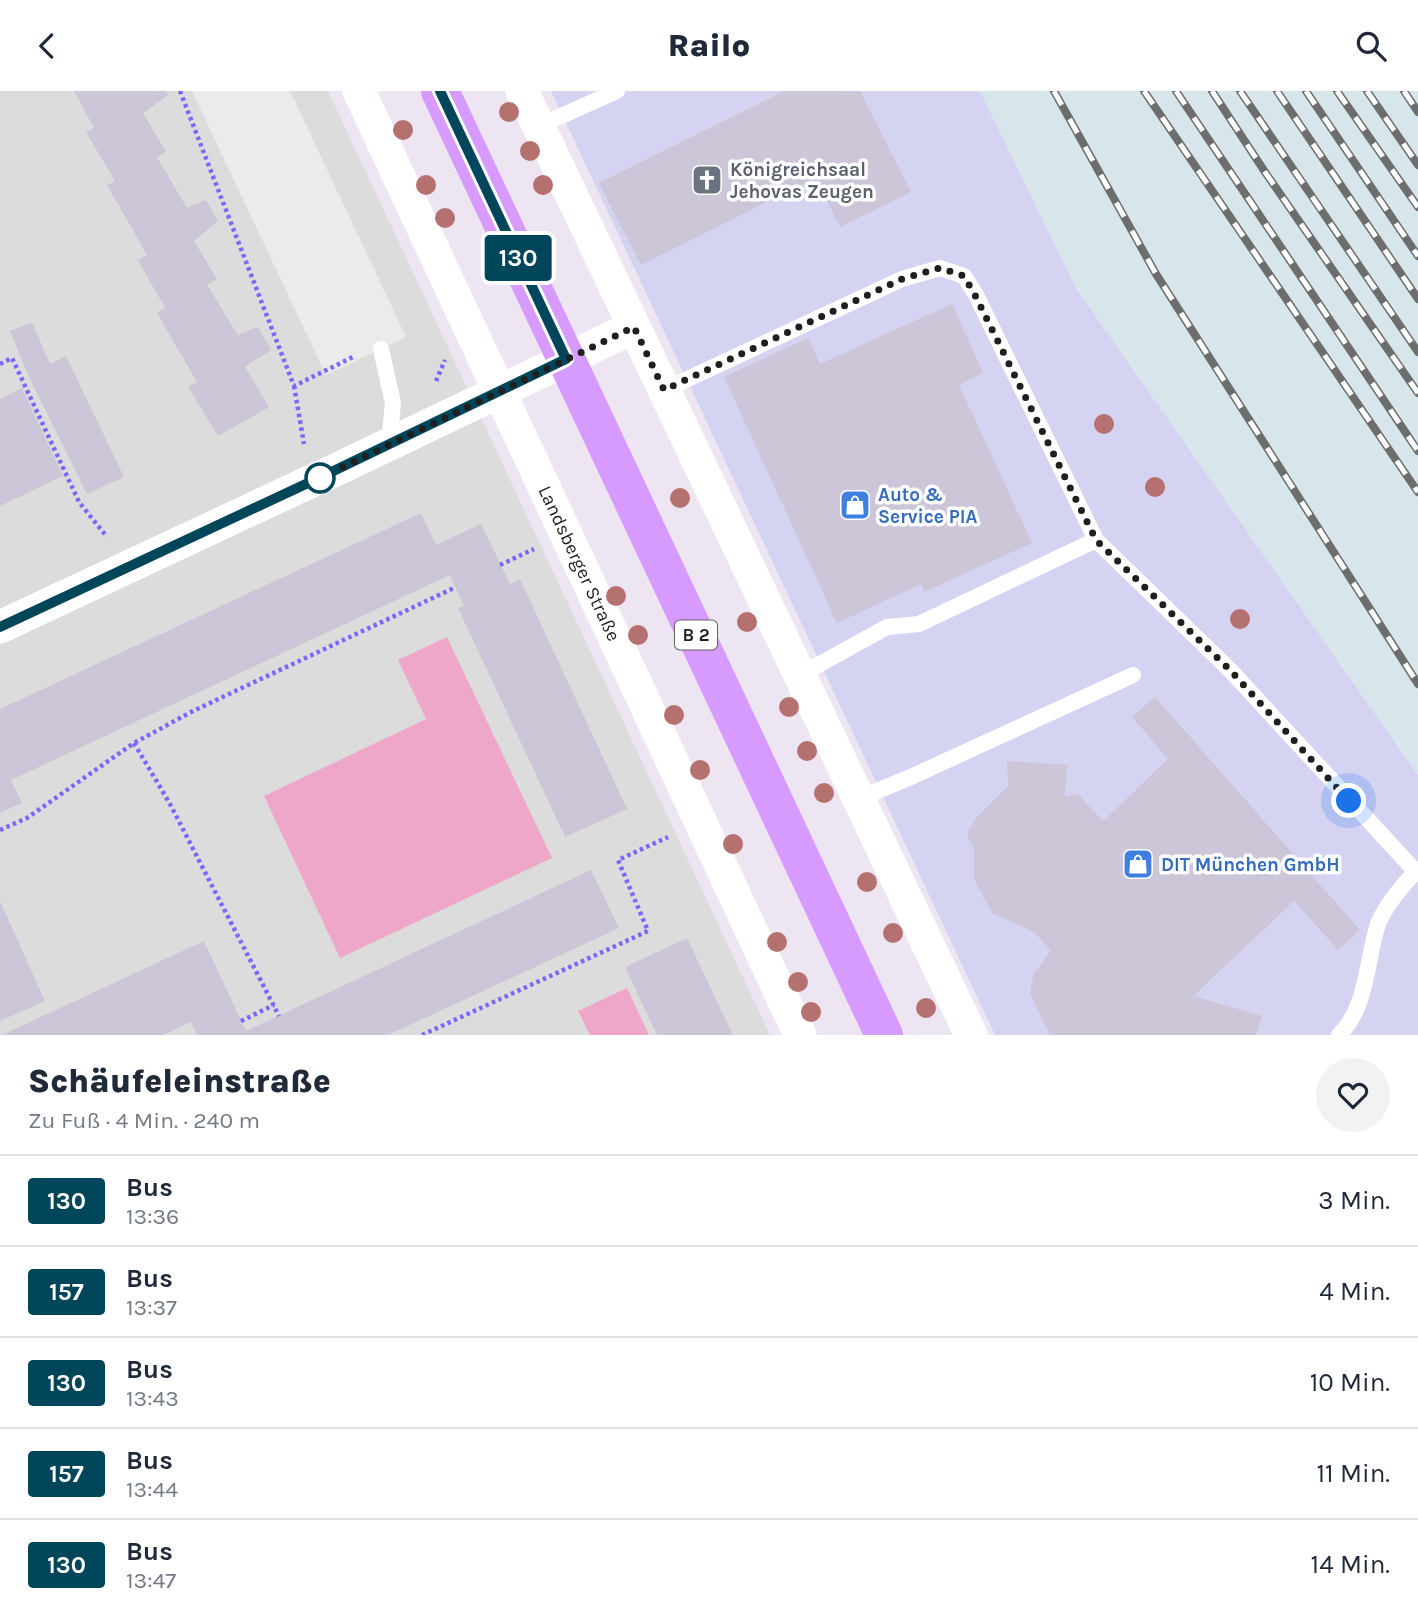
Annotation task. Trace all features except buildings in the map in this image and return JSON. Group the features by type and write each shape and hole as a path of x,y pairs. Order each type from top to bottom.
{"main road":[{"name":"B 2","path":"440,91 884,1035"}],"street":[{"name":"Landsberger Straße","path":"359,91 800,1035"},
{"path":"522,91 971,1035"},
{"path":"0,627 634,327"}],"lane":[{"path":"539,126 617,91"},
{"path":"664,390 902,279 940,268 964,276 1096,540 1231,671 1417,872 1404,884 1379,922 1362,991 1349,1025 1339,1035"},
{"path":"381,349 393,403 390,444"},
{"path":"800,675 887,627 919,624 1096,540"},
{"path":"858,799 1133,675"}],"path":[{"path":"180,91 294,386 304,446"},
{"path":"294,386 356,356"},
{"path":"0,364 12,358 79,502 129,566"},
{"path":"0,830 27,818 134,743 193,711 456,587"},
{"path":"134,743 170,804 279,1016"},
{"path":"422,1035 648,931 618,860 701,822"},
{"path":"241,1021 274,1005"}],"shaded area":[{"path":"0,91 328,91 770,1035 0,1035"},
{"path":"192,91 290,91 406,337 326,375"},
{"path":"551,91 980,91 1076,288 1418,775 1418,1035 995,1035"},
{"path":"980,91 1418,91 1418,775 1076,288"},
{"path":"447,637 552,858 340,958 264,796 426,719 398,660"},
{"path":"627,988 649,1035 590,1035 578,1011"}],"railway":[{"path":"1054,91 1156,274 1418,684"},
{"path":"1144,91 1418,492"},
{"path":"1176,91 1418,451"},
{"path":"1212,91 1418,393"},
{"path":"1240,91 1418,352"},
{"path":"1277,91 1418,299"},
{"path":"1306,91 1418,256"},
{"path":"1337,91 1418,207"},
{"path":"1367,91 1418,165"},
{"path":"1404,91 1418,112"}],"bus line":[{"name":"130","path":"0,627 566,359 440,91"}],"place":[{"name":"Königreichsaal Jehovas Zeugen","path":"707,180"},
{"name":"Auto & Service PIA","path":"855,505"},
{"name":"DIT München GmbH","path":"1138,864"}],"route":[{"path":"320,478 634,327 664,390 902,279 940,268 964,276 975,295 1096,540 1231,671 1349,801"}]}
